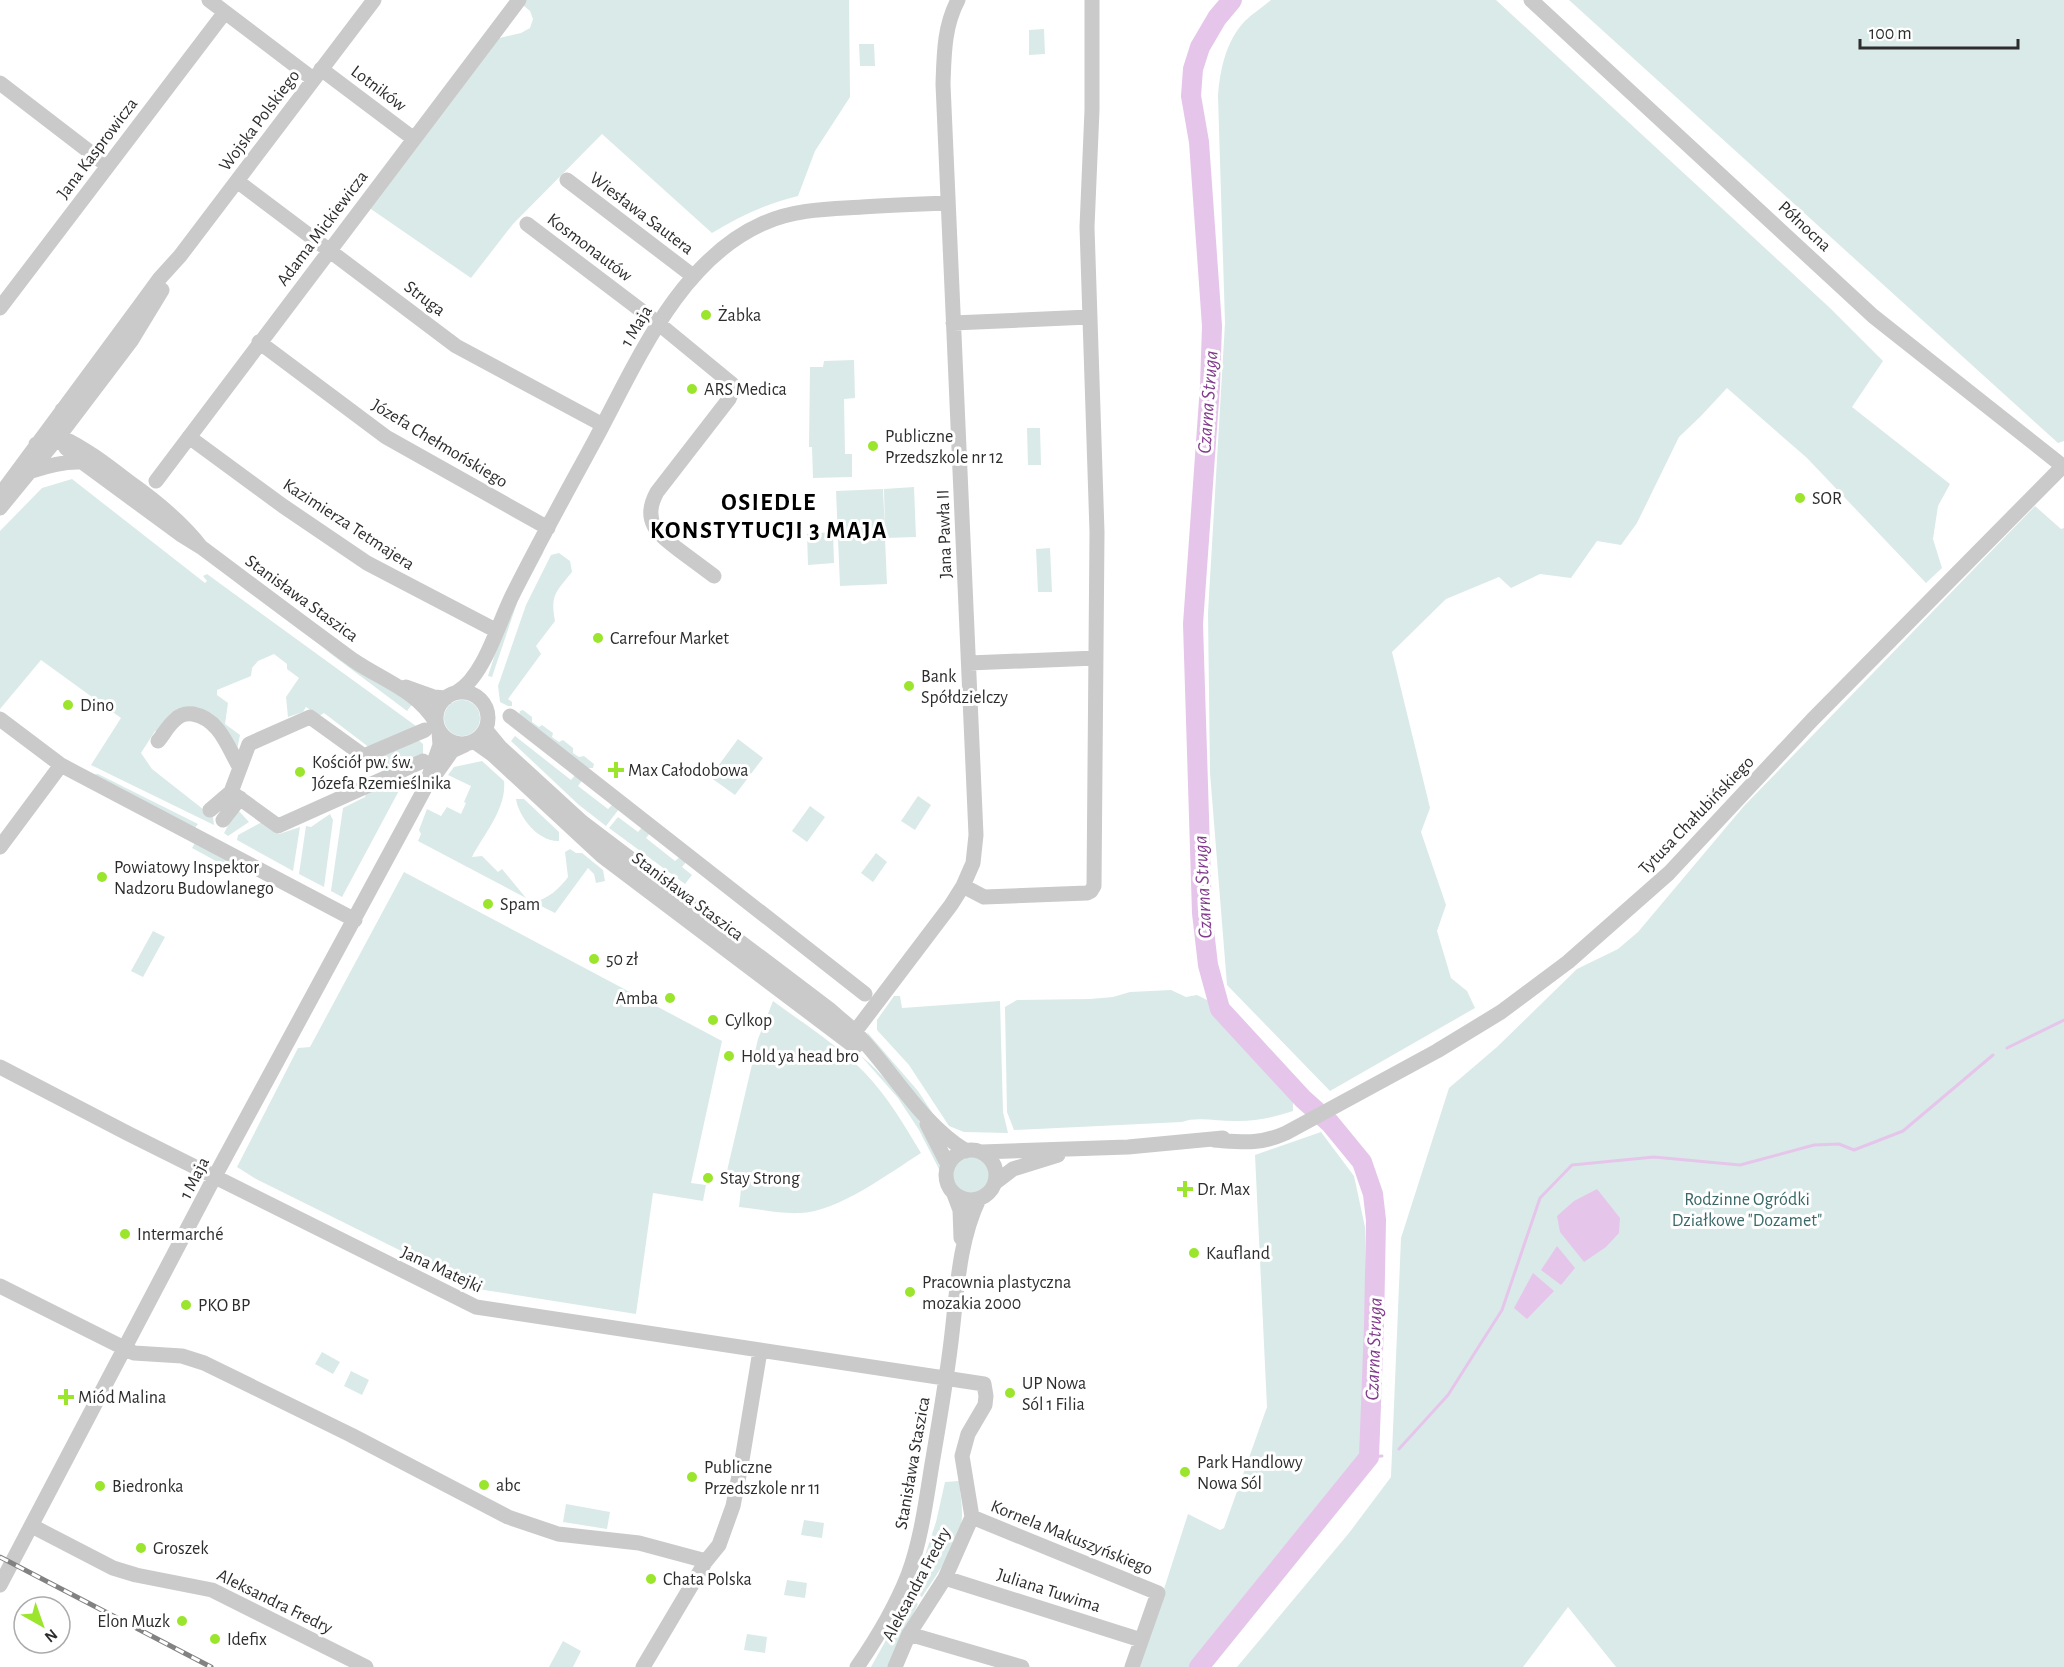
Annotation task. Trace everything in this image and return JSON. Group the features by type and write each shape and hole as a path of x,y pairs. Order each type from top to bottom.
{"street":[{"name":"Lotników","path":"209,0 414,139"},
{"name":"Wojska Polskiego","path":"0,508 83,406 131,341 175,263 374,0"},
{"name":"Adama Mickiewicza","path":"156,481 519,0"},
{"name":"Jana Pawła II","path":"851,1036 963,886 973,863 976,835 948,203 944,60 948,25 958,0"},
{"path":"963,886 984,897 1087,893 1093,889 1097,532 1087,227 1092,110 1092,0"},
{"name":"Północna","path":"1531,0 1873,316 2064,467"},
{"name":"Jana Kasprowicza","path":"1,304 225,12"},
{"path":"0,83 108,166"},
{"name":"Wiesława Sautera","path":"567,180 693,276"},
{"name":"Struga","path":"237,181 463,350 603,425"},
{"name":"1 Maja","path":"451,695 472,680 494,638 512,595 659,324 693,276 719,250 734,239 765,223 785,216 821,209 948,203"},
{"name":"Kosmonautów","path":"527,224 729,379 733,389 729,399 657,492 651,509 651,518 656,531 714,576"},
{"name":"Wojska Polskiego","path":"0,495 160,278 175,263"},
{"path":"953,323 1089,316"},
{"name":"Józefa Chełmońskiego","path":"259,342 386,437 548,528"},
{"path":"32,471 85,457 78,428 83,406"},
{"path":"36,444 59,436 62,408"},
{"name":"Stanisława Staszica","path":"59,436 66,448 85,457 180,534 356,661 392,682 429,711 433,728"},
{"name":"Kazimierza Tetmajera","path":"189,437 283,506 367,563 494,638"},
{"name":"Tytusa Chałubińskiego","path":"973,1152 1077,1149 1214,1140 1250,1143 1269,1140 1437,1051 1512,1005 1568,962 1649,892 1812,720 2064,467"},
{"name":"1 Maja","path":"484,703 481,689 494,638"},
{"path":"969,663 1096,658"},
{"path":"392,682 434,697 472,694 484,703 489,716 475,739 450,742 433,728"},
{"path":"433,728 437,709 451,695"},
{"path":"158,741 176,718 189,713 198,715 208,719 218,729 240,768"},
{"path":"510,716 864,994"},
{"path":"223,820 235,795 240,768 249,744 310,717 364,756 433,728"},
{"path":"0,719 61,765 355,920"},
{"name":"1 Maja","path":"0,1585 215,1176 424,790 440,745 433,728"},
{"name":"1 Maja","path":"424,790 452,752 475,739"},
{"name":"Stanisława Staszica","path":"475,739 602,856 851,1036 886,1070 916,1106 953,1143 973,1152"},
{"path":"235,795 278,826 423,760"},
{"path":"0,847 61,765"},
{"path":"210,810 235,795"},
{"name":"Jana Matejki","path":"0,1067 476,1307 946,1378"},
{"name":"Stanisława Staszica","path":"916,1106 948,1165"},
{"name":"Tytusa Chałubińskiego","path":"996,1182 1013,1169 1077,1149"},
{"path":"973,1152 992,1163 996,1182 990,1192 979,1199 968,1200 954,1194 946,1181 948,1165 958,1154 973,1152"},
{"name":"Stanisława Staszica","path":"954,1194 960,1210 962,1251"},
{"name":"Stanisława Staszica","path":"857,1667 882,1628 908,1574 923,1521 946,1378 962,1251 979,1199"},
{"path":"0,1286 141,1355 182,1356 204,1363 517,1520 558,1534 639,1543 706,1561"},
{"path":"643,1667 706,1561 719,1545 732,1506 742,1460 760,1351"},
{"name":"Aleksandra Fredry","path":"895,1667 909,1634 945,1578 972,1517 962,1456 968,1434 985,1405 984,1384 946,1378"},
{"name":"Kornela Makuszyńskiego","path":"972,1517 1158,1593 1141,1640"},
{"name":"Aleksandra Fredry","path":"32,1526 113,1568 136,1575 212,1590 366,1667"},
{"name":"Juliana Tuwima","path":"945,1578 1141,1640"},
{"path":"909,1634 1022,1667"},
{"path":"1132,1667 1141,1640"}],"green space":[{"path":"517,0 849,0 850,97 815,151 798,196 754,211 712,233 602,134 513,224 471,278 368,207 495,39 521,33 530,28 533,19 530,11"},
{"path":"1271,0 1496,0 1830,308 1883,361 1852,407 1950,484 1938,506 1933,539 1942,568 1926,583 1807,458 1727,388 1679,437 1637,523 1621,545 1597,541 1571,578 1540,574 1511,588 1499,577 1446,599 1392,652 1430,808 1421,832 1446,905 1437,931 1451,978 1467,991 1475,1008 1330,1091 1227,985 1210,773 1208,613 1225,323 1218,96 1222,66 1233,37 1245,21"},
{"path":"1569,0 2064,0 2064,441 2058,443"},
{"path":"1044,29 1045,54 1029,55 1029,30"},
{"path":"859,44 874,44 875,66 860,66"},
{"path":"854,360 855,398 844,399 845,454 852,454 852,477 813,478 812,447 809,447 810,367 823,367 824,361"},
{"path":"1027,428 1040,428 1041,465 1028,465"},
{"path":"72,479 205,583 207,581 203,576 207,574 416,726 370,748 324,713 319,716 306,707 303,712 288,717 286,697 299,678 287,669 287,664 274,654 258,661 252,668 251,676 217,690 217,695 228,703 225,724 240,735 236,755 198,713 159,733 155,731 141,753 152,769 213,817 214,825 91,765 121,718 41,660 0,709 0,531 42,488"},
{"path":"914,487 916,537 885,538 887,584 840,586 836,491 883,489 885,533 884,489"},
{"name":"Rodzinne Ogródki Działkowe \"Dozamet\"","path":"2035,506 2061,529 2064,528 2064,1667 1616,1667 1568,1607 1523,1667 1237,1667 1349,1533 1391,1477 1401,1238 1449,1088 1497,1047 1577,969 1618,949 1638,932 1744,806"},
{"path":"833,532 834,563 808,565 807,534"},
{"path":"1050,548 1052,592 1038,592 1036,549"},
{"path":"544,551 518,600 492,677 488,676 518,592 526,575"},
{"path":"559,553 570,561 572,572 554,599 555,621 536,646 541,654 508,699 512,702 512,706 508,706 500,702 498,686 526,605 551,555"},
{"path":"323,648 413,703 407,711"},
{"path":"462,700 474,706 480,718 474,730 462,736 450,730 444,718 450,706"},
{"path":"523,710 532,717 532,722 539,727 542,725 553,733 552,737 559,742 563,740 573,748 573,753 579,757 584,756 594,764 593,768 585,768 519,715"},
{"path":"515,736 571,780 576,774 583,779 578,786 608,809 613,804 619,809 606,826 579,805 511,741"},
{"path":"417,739 423,744 423,755 384,772 378,766 379,758"},
{"path":"738,739 763,758 735,795 710,777"},
{"path":"482,761 504,781 504,791 494,820 472,857 482,856 498,872 502,869 526,898 418,841 421,834 419,830 427,809 441,816 447,807 461,814 471,786 448,775 454,767"},
{"path":"409,772 342,897 331,891 343,808 365,797 367,790"},
{"path":"98,774 198,824 194,829 89,775"},
{"path":"918,796 931,805 915,830 901,821"},
{"path":"516,799 524,799 559,832 559,841 544,838 531,828 521,814"},
{"path":"810,806 825,817 807,842 792,831"},
{"path":"237,809 249,822 228,836 224,833"},
{"path":"330,814 333,820 324,887 299,874 306,826 311,827"},
{"path":"618,817 638,832 643,826 651,832 646,838 675,861 681,856 687,861 682,867 692,875 685,884 609,828"},
{"path":"262,822 279,834 300,827 293,871 237,840 238,835"},
{"path":"195,843 239,865 238,873 192,848"},
{"path":"570,849 576,853 582,853 603,870 605,881 596,883 594,874 588,868 555,913 533,902 553,893 568,877 565,852"},
{"path":"876,853 887,862 873,882 861,873"},
{"path":"404,872 722,1041 691,1183 706,1185 703,1201 653,1193 636,1314 478,1289 256,1179 237,1167 298,1048 310,1047"},
{"path":"153,931 165,937 143,977 131,971"},
{"path":"1171,990 1186,997 1197,995 1209,1001 1219,1017 1269,1069 1293,1100 1293,1111 1245,1121 1195,1119 1182,1122 1014,1130 1007,1112 1005,1007 1017,1000 1090,999 1113,997 1130,992"},
{"path":"894,996 900,996 902,1008 1000,1001 1003,1112 1008,1133 964,1132 949,1126 909,1065 877,1030 877,1020"},
{"path":"773,1001 832,1044 865,1073 888,1101 921,1153 847,1199 815,1211 785,1213 739,1207 742,1180 726,1175 758,1039"},
{"path":"867,1032 918,1091 937,1120 871,1043"},
{"path":"861,1056 884,1078 923,1126 938,1158 940,1171 919,1130 898,1098"},
{"path":"1321,1132 1354,1176 1365,1227 1366,1454 1193,1667 1139,1667 1188,1514 1220,1530 1224,1528 1267,1407 1255,1155"},
{"path":"971,1156 985,1161 990,1175 985,1189 971,1194 957,1189 952,1175 957,1161"},
{"path":"322,1352 340,1362 333,1374 315,1364"},
{"path":"351,1371 369,1380 362,1395 344,1386"},
{"path":"959,1481 962,1514 958,1535 948,1557 922,1597 913,1592 936,1522 945,1482"},
{"path":"566,1504 610,1512 607,1529 563,1522"},
{"path":"804,1520 824,1523 822,1538 801,1535"},
{"path":"787,1580 807,1583 805,1598 784,1595"},
{"path":"910,1597 918,1604 888,1667 871,1667"},
{"path":"747,1634 767,1637 765,1653 744,1650"},
{"path":"563,1641 581,1651 573,1667 549,1667"}],"shaded area":[{"path":"1597,1189 1620,1218 1619,1233 1606,1247 1584,1262 1560,1232 1557,1216 1574,1201"},
{"path":"1557,1246 1575,1268 1561,1285 1541,1270"},
{"path":"1533,1273 1554,1291 1527,1319 1514,1308"}],"waterway":[{"name":"Czarna Struga","path":"1199,1667 1369,1457 1374,1325 1376,1220 1373,1194 1362,1162 1330,1123 1303,1099 1220,1009 1208,965 1202,913 1193,624 1210,386 1212,326 1199,142 1191,96 1193,69 1200,47 1217,18 1232,0"},
{"path":"2007,1048 2064,1020"},
{"path":"1399,1449 1448,1395 1502,1310 1540,1198 1572,1165 1654,1157 1740,1165 1814,1145 1839,1144 1854,1150 1903,1131 1993,1055"},
{"path":"1369,1457 1382,1456"}],"railway":[{"path":"0,1557 211,1667"}],"place":[{"name":"Żabka","path":"706,315"},
{"name":"ARS Medica","path":"692,389"},
{"name":"Publiczne Przedszkole nr 12","path":"873,446"},
{"name":"SOR","path":"1800,498"},
{"name":"Carrefour Market","path":"598,638"},
{"name":"Bank Spółdzielczy","path":"909,686"},
{"name":"Dino","path":"68,705"},
{"name":"Max Całodobowa","path":"616,770"},
{"name":"Kościół pw. św. Józefa Rzemieślnika","path":"300,772"},
{"name":"Powiatowy Inspektor Nadzoru Budowlanego","path":"102,877"},
{"name":"Spam","path":"488,904"},
{"name":"50 zł","path":"594,959"},
{"name":"Amba","path":"670,998"},
{"name":"Cylkop","path":"713,1020"},
{"name":"Hold ya head bro","path":"729,1056"},
{"name":"Stay Strong","path":"708,1178"},
{"name":"Dr. Max","path":"1185,1189"},
{"name":"Intermarché","path":"125,1234"},
{"name":"Kaufland","path":"1194,1253"},
{"name":"Pracownia plastyczna mozakia 2000","path":"910,1292"},
{"name":"PKO BP","path":"186,1305"},
{"name":"UP Nowa Sól 1 Filia","path":"1010,1393"},
{"name":"Miód Malina","path":"66,1397"},
{"name":"Park Handlowy Nowa Sól","path":"1185,1472"},
{"name":"Publiczne Przedszkole nr 11","path":"692,1477"},
{"name":"abc","path":"484,1485"},
{"name":"Biedronka","path":"100,1486"},
{"name":"Groszek","path":"141,1548"},
{"name":"Chata Polska","path":"651,1579"},
{"name":"Elon Muzk","path":"182,1621"},
{"name":"Idefix","path":"215,1639"}],"district":[{"name":"OSIEDLE KONSTYTUCJI 3 MAJA","path":"769,516"}]}
